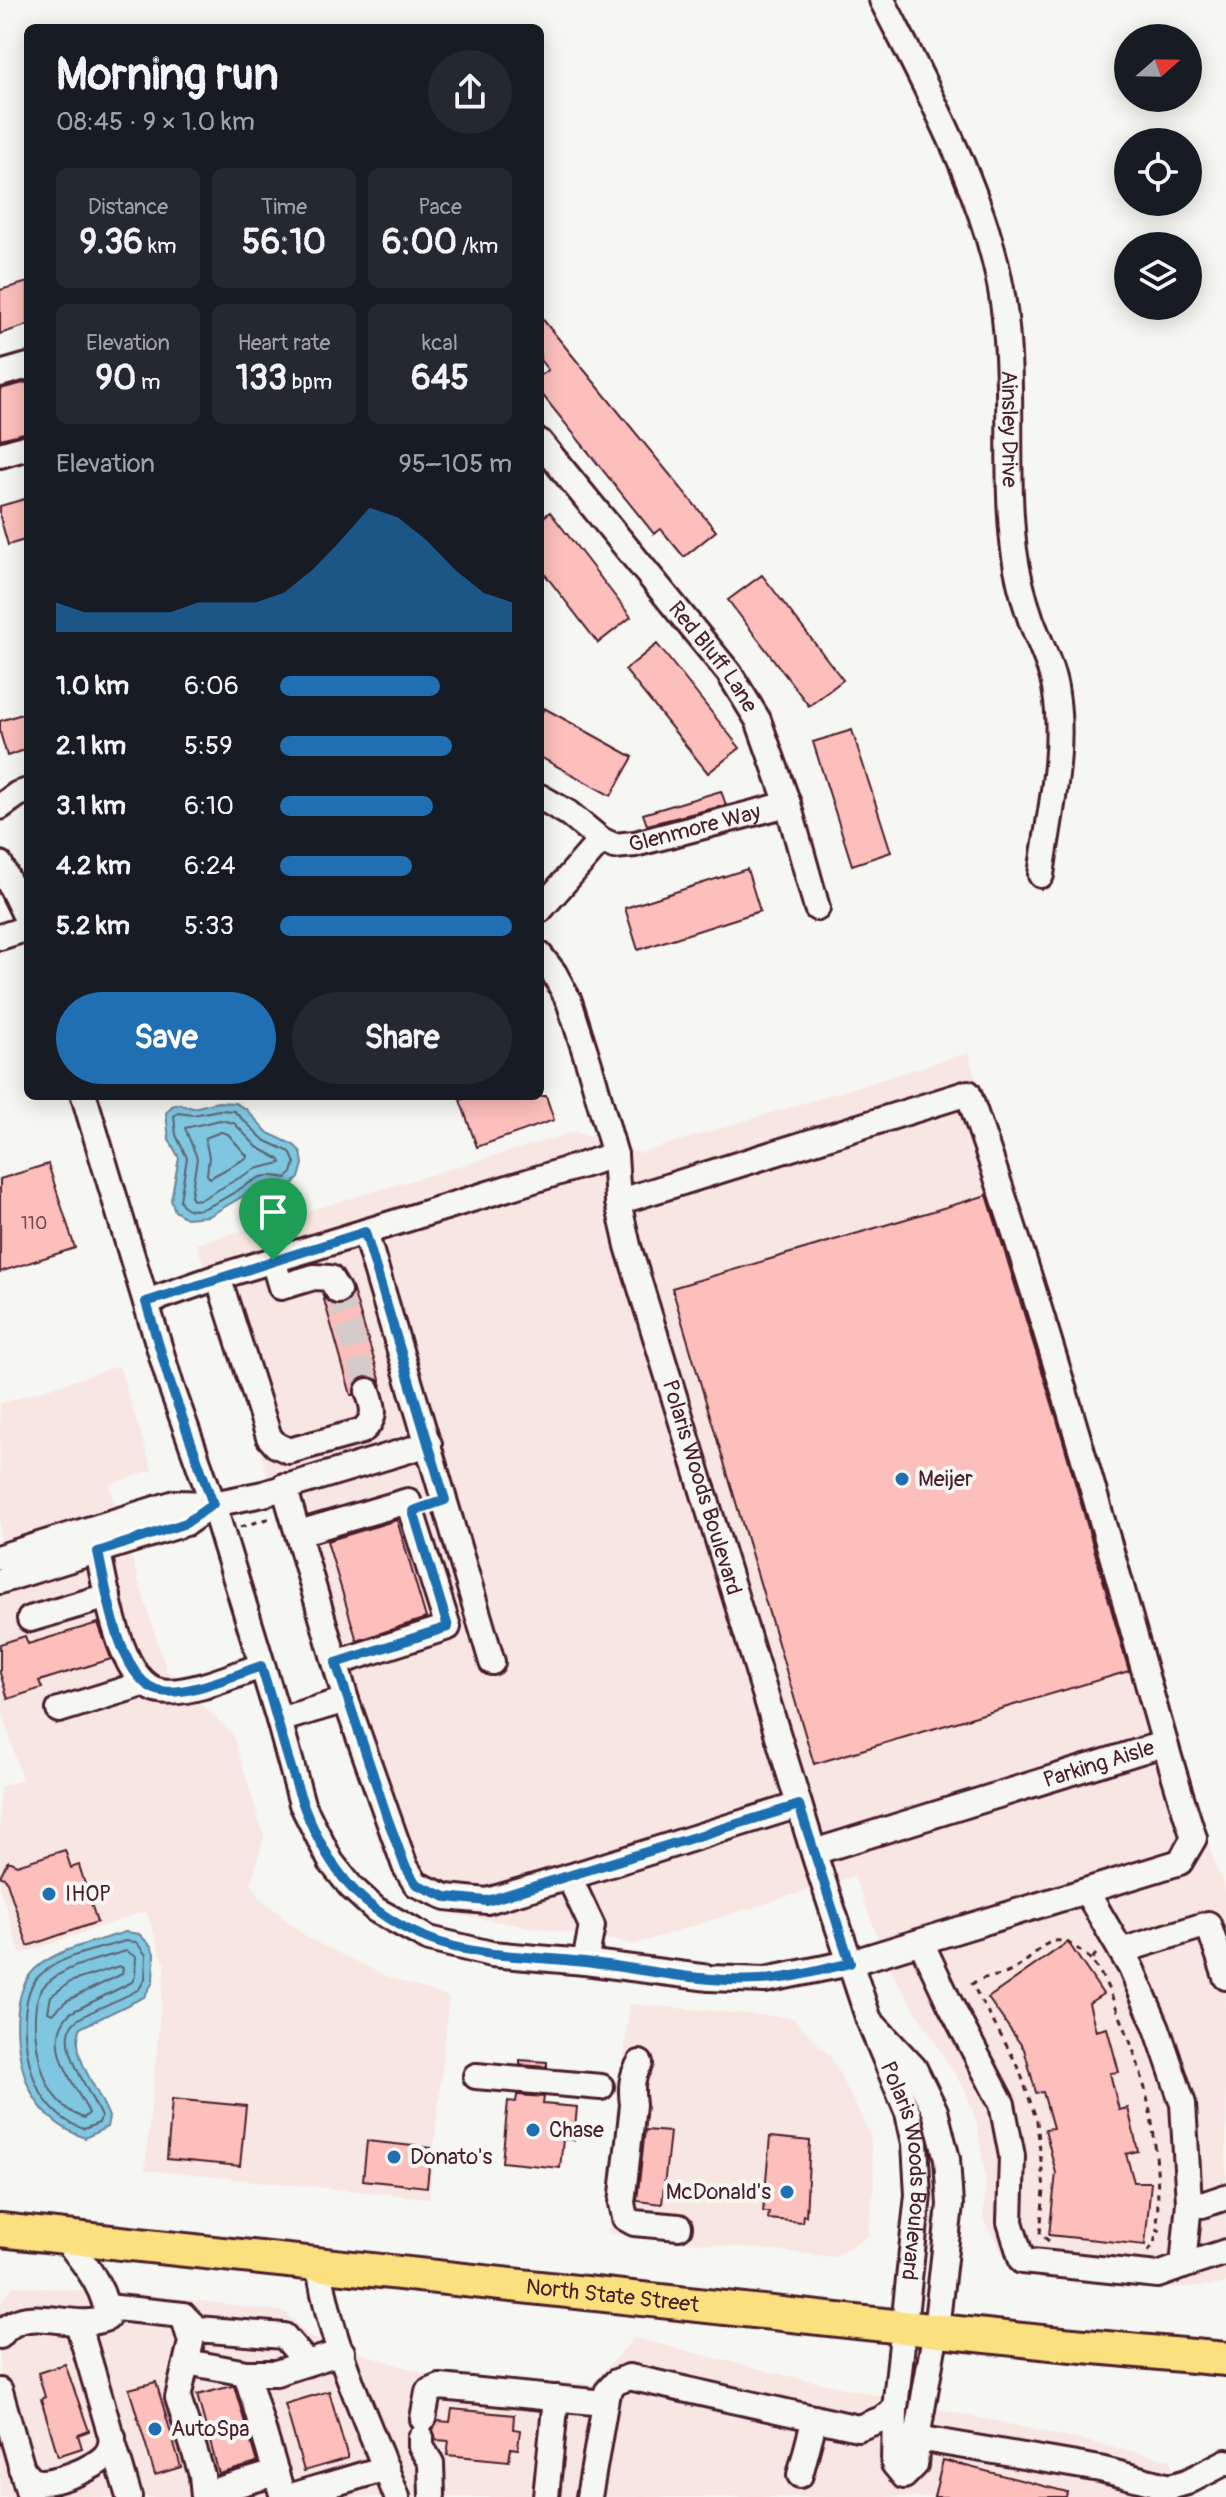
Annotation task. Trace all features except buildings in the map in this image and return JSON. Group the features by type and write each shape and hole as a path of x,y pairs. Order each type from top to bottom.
{"main road":[{"name":"North State Street","path":"0,2230 1226,2359"}],"street":[{"name":"Ainsley Drive","path":"882,0 972,188 996,263 1003,301 1008,348 1010,488 1016,561 1030,617 1056,693 1057,752 1041,875"},
{"path":"0,374 24,367"},
{"name":"Red Bluff Lane","path":"544,447 729,673 758,720 788,804 817,908"},
{"path":"0,455 24,448"},
{"path":"0,807 24,793"},
{"name":"Glenmore Way","path":"544,799 614,846 635,844 788,804"},
{"name":"Glenmore Way","path":"544,905 601,840"},
{"path":"0,864 24,913"},
{"path":"0,937 24,929"},
{"name":"Polaris Woods Boulevard","path":"544,960 569,1001 615,1155 618,1202 630,1254 814,1852 869,2020 908,2113 915,2143 921,2328"},
{"path":"618,1202 968,1093 995,1171 1108,1541 1163,1744"},
{"name":"Parking Aisle","path":"85,1100 171,1386 213,1504 302,1804 331,1862 351,1887 376,1910 429,1939 491,1954 751,1981 850,1963 1180,1862 1194,1838 1163,1744 814,1852"},
{"path":"146,1302 615,1155"},
{"path":"365,1232 492,1662"},
{"path":"273,1260 281,1287 314,1277 330,1278 338,1291"},
{"path":"218,1277 269,1437 276,1445 289,1451 362,1431 372,1423 375,1410 368,1391"},
{"path":"0,1557 175,1503 213,1504 263,1494 429,1444"},
{"path":"284,1486 346,1700 405,1866 416,1884 446,1897 487,1901 799,1805"},
{"path":"413,1511 445,1500"},
{"path":"299,1533 408,1501 448,1627 336,1663"},
{"path":"0,1581 186,1523 213,1504"},
{"path":"98,1552 120,1641 143,1684 161,1692 190,1689 261,1666"},
{"path":"30,1619 108,1596"},
{"path":"59,1710 143,1684"},
{"path":"279,1720 346,1700"},
{"path":"569,1877 592,1926 585,1962"},
{"path":"1086,1891 1117,1945 1157,2028 1183,2104 1189,2202 1183,2266"},
{"path":"1117,1945 1208,1924 1226,1977"},
{"path":"921,1942 1002,2104 1012,2156 1010,2222 1022,2261 1158,2275 1226,2252"},
{"name":"Polaris Woods Boulevard","path":"869,2020 914,2068 935,2111 947,2159 950,2205 921,2328"},
{"path":"641,2054 633,2075 633,2105 622,2203 625,2218 634,2223 679,2227"},
{"path":"476,2076 601,2087"},
{"path":"1189,2202 1202,2205 1226,2197"},
{"path":"0,2336 8,2325 22,2318 92,2324 107,2318 107,2307 89,2271 64,2237"},
{"path":"319,2264 323,2295 342,2352 397,2497"},
{"path":"107,2307 183,2315 197,2329 284,2336 307,2363"},
{"path":"183,2315 191,2342 178,2398 202,2475 204,2496 276,2473"},
{"path":"78,2323 129,2497"},
{"path":"902,2487 894,2464 895,2409 921,2328"},
{"path":"902,2487 915,2465 921,2328"},
{"path":"187,2362 246,2373 276,2373 342,2352"},
{"path":"246,2373 286,2497 349,2488 386,2468"},
{"path":"589,2497 607,2392 616,2382 629,2377 858,2428 882,2419 895,2409"},
{"path":"432,2496 431,2463 421,2447 428,2392 440,2387 604,2403"},
{"path":"0,2391 30,2497"},
{"path":"546,2497 556,2398"},
{"path":"800,2475 815,2418"},
{"path":"21,2468 30,2479 39,2482 79,2472 96,2465 108,2454 113,2437"},
{"path":"917,2438 1100,2469 1165,2492 1226,2462"}],"path":[{"path":"236,1528 277,1517"},
{"path":"1060,2242 1048,2241 1040,2234 1044,2190 1041,2146 1029,2092 972,1984 989,1975 1010,1971 1037,1949 1066,1941 1076,1945 1091,1960 1107,1985 1144,2079 1158,2162 1157,2230 1152,2248 1148,2252 1142,2251"},
{"path":"1091,1960 1117,1945"},
{"path":"1157,2230 1186,2232"}],"shaded area":[{"path":"968,1053 1207,1842 1226,1893 1226,2282 1219,2285 1148,2289 1024,2273 1007,2262 983,2219 986,2181 977,2124 966,2092 891,1971 854,1876 635,1944 457,1915 416,1898 390,1869 378,1840 197,1244 575,1132 639,1153"},
{"path":"119,1366 152,1470 109,1485 166,1670 233,1735 264,1836 251,1883 260,1898 309,1939 390,1978 449,1997 429,2198 145,2170 165,1965 146,1911 21,1954 0,1889 0,1787 22,1780 0,1703 0,1404"},
{"path":"629,2004 793,2018 830,2056 870,2134 874,2182 868,2236 835,2257 608,2233"},
{"path":"13,2286 163,2296 285,2312 310,2337 433,2376 592,2384 634,2338 784,2375 1171,2460 1175,2497 0,2497 0,2305"}],"water":[{"path":"218,1102 235,1103 246,1109 268,1133 294,1145 301,1152 303,1164 299,1178 293,1184 262,1185 209,1216 186,1218 175,1211 171,1200 179,1158 169,1139 166,1113 179,1104 193,1108"},
{"path":"125,1932 139,1934 151,1946 154,1954 153,1982 144,1997 80,2028 78,2039 82,2062 109,2117 107,2127 85,2138 50,2117 28,2084 17,2032 20,1996 26,1981 44,1962 66,1951"}],"tunnel":[{"path":"338,1291 368,1391"}],"place":[{"name":"Meijer","path":"902,1479"},
{"name":"IHOP","path":"49,1894"},
{"name":"Chase","path":"533,2130"},
{"name":"Donato's","path":"394,2157"},
{"name":"McDonald's","path":"787,2192"},
{"name":"AutoSpa","path":"155,2429"}],"route":[{"path":"365,1232 445,1500 413,1511 448,1627 336,1663 387,1817 405,1866 416,1884 446,1897 487,1901 799,1805 850,1963 751,1981 491,1954 429,1939 376,1910 351,1887 331,1862 302,1804 261,1666 190,1689 161,1692 143,1684 120,1641 98,1552 186,1523 213,1504 171,1386 146,1302 273,1260 365,1232"}]}
